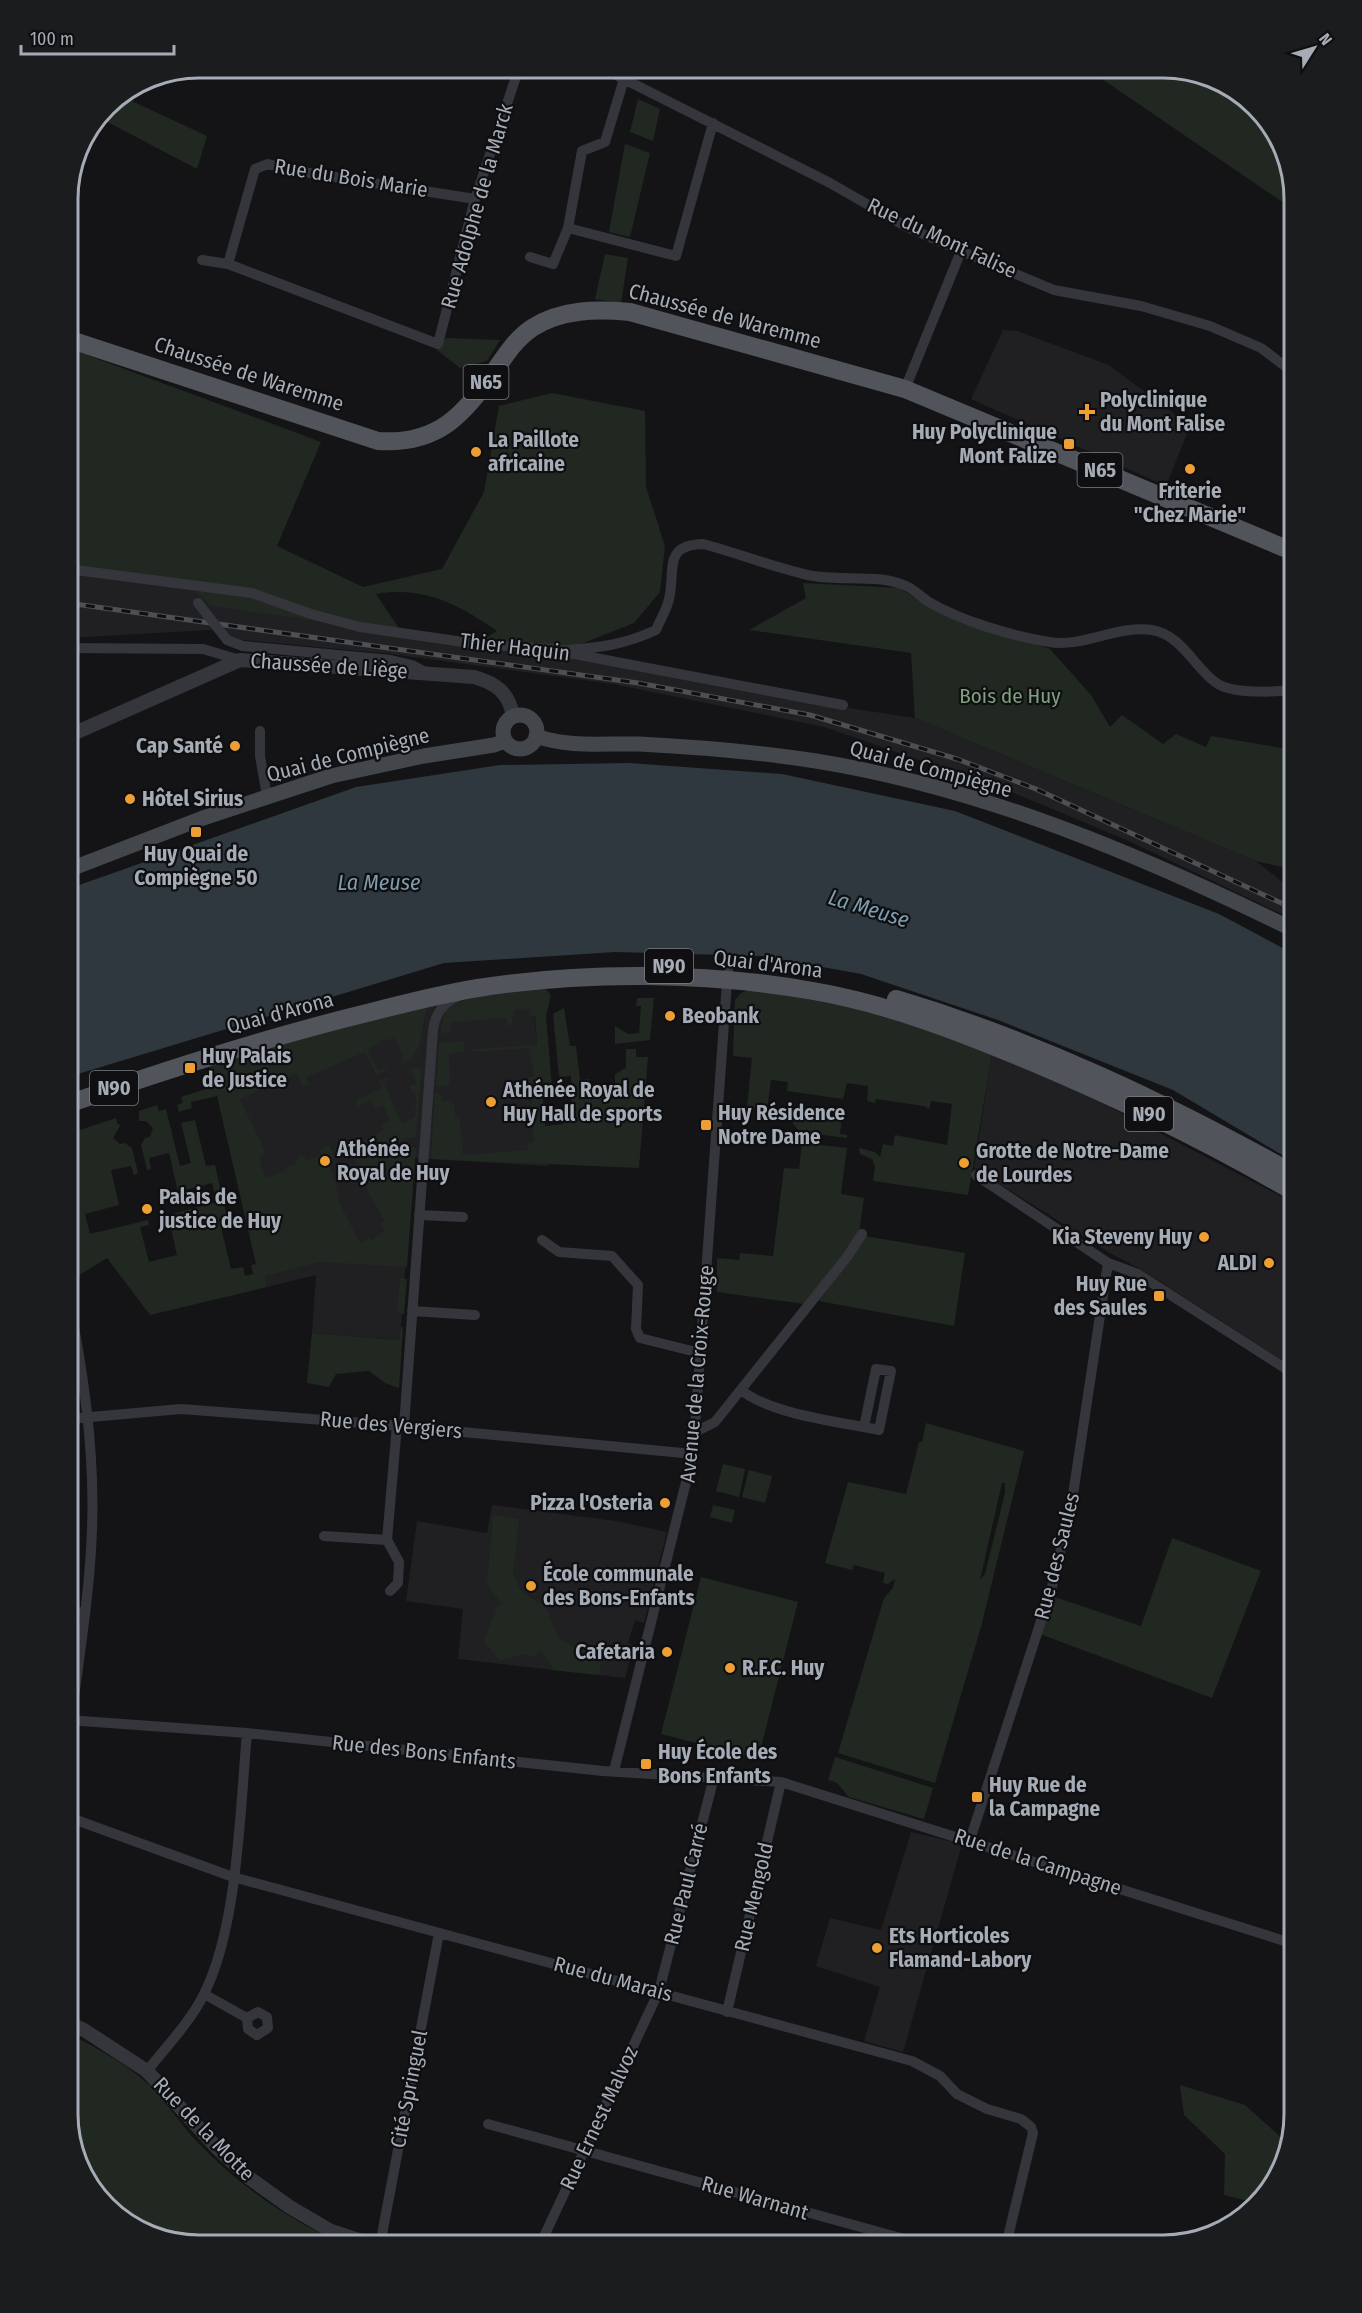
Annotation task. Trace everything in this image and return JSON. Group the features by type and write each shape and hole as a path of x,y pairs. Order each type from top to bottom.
{"main road":[{"name":"Chaussée de Waremme","path":"78,342 378,441 408,442 444,428 461,412 511,346 522,336 553,318 586,311 630,312 905,389 1284,548"},
{"path":"513,716 527,717 536,729 536,736 526,748 518,749 505,741 503,727 513,716"},
{"name":"Quai de Compiègne","path":"536,736 571,744 639,744 760,753 872,772 981,800 1069,831 1205,888 1284,925"},
{"name":"Quai de Compiègne","path":"78,866 267,796 381,764 494,746 505,741"},
{"name":"Quai d'Arona","path":"78,1089 231,1038 374,999 470,978 553,968 649,966 727,974 879,1006 997,1047 1163,1120 1284,1187"},
{"name":"Quai d'Arona","path":"78,1100 160,1071 265,1040 472,989 554,980 727,974 785,975 876,993 945,1014 1022,1042 1098,1073 1169,1107 1284,1169"}],"street":[{"name":"Rue Adolphe de la Marck","path":"228,264 438,344 475,199 516,78"},
{"name":"Rue du Mont Falise","path":"624,79 713,123 905,226 1054,290 1141,306 1210,326 1261,348 1284,365"},
{"path":"530,257 553,264 568,228 582,151 605,142 624,79"},
{"path":"568,228 676,256 713,123"},
{"name":"Rue du Bois Marie","path":"228,264 255,169 260,165 268,164 303,172 475,199"},
{"path":"905,389 961,250"},
{"path":"202,260 228,264"},
{"path":"566,650 601,648 630,642 656,630 670,598 670,573 676,555 689,544 703,543 808,575 839,579 886,580 907,586 930,602 970,619 1026,638 1053,643 1123,631 1154,630 1182,646 1218,684 1239,689 1284,690"},
{"name":"Thier Haquin","path":"78,570 252,593 311,614 360,627 477,644 566,650 570,653 622,664 843,705"},
{"path":"189,585 198,603 227,640 243,646 391,660 412,665 427,674"},
{"path":"78,648 203,649 240,660"},
{"name":"Chaussée de Liège","path":"78,732 240,660 456,675 492,682 507,697 513,716"},
{"path":"260,731 260,756 267,796"},
{"name":"Avenue de la Croix-Rouge","path":"614,1771 693,1454 727,974"},
{"path":"390,1591 398,1582 399,1562 387,1540 412,1311 434,1019 450,1000 472,989"},
{"path":"976,1175 1108,1263 1138,1274 1284,1368"},
{"path":"419,1215 463,1217"},
{"path":"695,1432 715,1422 847,1257 862,1234"},
{"path":"542,1240 559,1252 604,1253 612,1256 638,1285 636,1329 640,1338 700,1353"},
{"name":"Rue des Saules","path":"970,1840 1052,1587 1072,1501 1108,1263"},
{"path":"412,1311 475,1315"},
{"path":"78,1344 89,1416 92,1529 78,1654"},
{"path":"741,1390 752,1399 779,1408 864,1427 879,1430 891,1371 876,1369 864,1427"},
{"name":"Rue des Vergiers","path":"78,1418 181,1409 400,1426 693,1454"},
{"path":"324,1536 387,1540"},
{"path":"78,1612 83,1613"},
{"name":"Rue des Bons Enfants","path":"78,1721 247,1733 614,1771 781,1782"},
{"path":"147,2071 204,1994 222,1944 233,1877 247,1733"},
{"name":"Rue Paul Carré","path":"659,1991 714,1777"},
{"name":"Rue de la Campagne","path":"781,1782 1284,1941"},
{"name":"Rue Mengold","path":"727,2012 781,1782"},
{"name":"Rue du Marais","path":"78,1821 233,1877 912,2061 940,2076 957,2094 987,2109 1022,2119 1031,2127 1033,2133 1009,2235"},
{"name":"Cité Springuel","path":"382,2235 439,1933"},
{"name":"Rue Ernest Malvoz","path":"545,2235 659,1991"},
{"path":"204,1994 248,2018"},
{"name":"Rue de la Motte","path":"78,2027 147,2071 217,2148 248,2177 290,2207 331,2231 343,2235"},
{"name":"Rue Warnant","path":"488,2124 887,2235"}],"shaded area":[{"name":"Polyclinique du Mont Falise","path":"1003,330 1017,331 1109,365 1190,426 1166,486 971,399"},
{"path":"78,570 167,581 360,627 566,650 842,707 915,718 1256,861 1284,883 1284,915 1131,842 1009,791 824,727 613,684 391,654 243,640 211,630 78,637"},
{"name":"Athénée Royal de Huy","path":"532,988 548,1166 413,1158 400,1340 312,1333 316,1275 267,1287 213,1067 427,1006"},
{"path":"992,1055 1085,1094 1284,1198 1284,1362 1144,1271 1108,1252 974,1168"},
{"name":"École communale des Bons-Enfants","path":"492,1505 616,1521 667,1532 644,1623 635,1620 628,1643 634,1645 625,1678 458,1659 463,1609 406,1601 417,1521 487,1533"},
{"name":"Ets Horticoles Flamand-Labory","path":"911,1832 962,1844 903,2052 864,2041 880,1987 816,1966 830,1918 881,1930"}],"green space":[{"path":"1101,78 1187,80 1217,90 1230,98 1254,119 1272,145 1280,167 1284,203"},
{"path":"638,99 660,109 653,141 630,132"},
{"path":"129,100 207,136 197,169 106,121"},
{"path":"625,144 650,153 630,237 609,232"},
{"path":"605,254 628,258 621,303 595,299"},
{"path":"446,338 500,340 487,361 460,368 437,350"},
{"path":"78,352 321,442 277,546 363,587 442,569 484,492 499,406 552,393 645,411 646,487 665,546 660,592 634,623 566,650 477,644 497,631 454,605 425,595 394,592 376,594 402,633 211,606 189,585 78,570"},
{"name":"Bois de Huy","path":"803,583 899,588 933,609 1050,649 1091,695 1110,727 1122,715 1163,744 1176,734 1206,747 1211,736 1284,748 1284,868 1256,861 915,718 911,653 749,630 806,598"},
{"path":"545,988 551,995 546,1016 552,1087 542,1088 545,1126 564,1124 563,1115 572,1115 571,1076 559,1077 553,1014 564,1008 570,1046 576,1046 580,1080 588,1079 597,1088 615,1086 615,1074 626,1068 626,1049 636,1049 636,1057 648,1057 639,1168 431,1159 435,1094 441,1094 442,1101 451,1101 451,1104 454,1104 455,1118 460,1119 463,1155 528,1150 528,1143 534,1142 530,1084 524,1084 523,1079 534,1076 529,1048 473,1052 473,1049 537,1045 535,1016 531,1016 530,1008 515,1010 511,1025 508,1026 507,1018 451,1022 450,1032 440,1033 445,1011 456,1004 493,993"},
{"path":"751,989 843,1005 911,1023 992,1055 968,1195 873,1181 875,1167 872,1159 860,1154 859,1148 875,1152 880,1157 883,1144 893,1146 895,1135 947,1145 952,1104 931,1101 929,1109 924,1106 876,1099 875,1103 867,1101 868,1086 847,1083 843,1099 787,1091 788,1082 771,1080 767,1110 747,1108 752,1058 733,1056 735,1000 741,993"},
{"path":"637,998 654,998 650,1040 615,1044 615,1026 628,1034 639,1033 641,1006 636,1006"},
{"path":"427,1006 421,1041 414,1056 408,1061 399,1064 404,1059 395,1038 387,1041 386,1038 368,1050 378,1071 385,1068 386,1071 377,1075 365,1052 306,1077 309,1084 303,1087 296,1073 240,1099 266,1153 259,1157 265,1178 286,1171 285,1168 295,1164 299,1157 303,1156 307,1161 321,1154 320,1149 329,1145 335,1159 327,1163 338,1187 336,1189 340,1198 338,1200 360,1243 369,1238 371,1241 384,1231 381,1223 384,1221 361,1178 363,1176 351,1151 340,1156 336,1146 350,1138 354,1146 383,1130 381,1125 390,1120 383,1105 375,1108 371,1100 358,1107 356,1100 382,1088 379,1081 389,1077 390,1079 383,1082 402,1123 415,1117 416,1096 409,1087 416,1083 411,1072 404,1074 415,1067 422,1069 416,1137 406,1138 387,1147 390,1153 405,1146 416,1148 407,1267 319,1262 265,1276 267,1287 150,1315 107,1258 78,1276 78,1131 116,1118 118,1125 121,1124 113,1138 120,1144 125,1143 132,1148 138,1173 134,1175 131,1166 111,1170 119,1205 85,1214 90,1234 148,1220 149,1225 140,1227 149,1262 177,1255 169,1220 161,1222 160,1217 217,1202 212,1183 178,1192 169,1153 149,1158 151,1169 147,1170 141,1145 145,1138 150,1137 153,1128 146,1121 139,1121 139,1111 157,1105 159,1111 166,1109 180,1166 191,1163 181,1123 195,1120 206,1166 215,1165 227,1217 219,1219 231,1269 243,1267 245,1276 253,1274 251,1265 256,1264 217,1096 191,1102 192,1108 179,1112 177,1105 183,1103 181,1097 215,1086 208,1063"},
{"path":"463,1041 465,1052 449,1054 450,1085 436,1086 439,1043"},
{"path":"794,1112 842,1117 840,1134 847,1135 847,1138 800,1132 793,1124"},
{"path":"802,1143 847,1148 841,1194 864,1198 859,1232 848,1250 805,1304 717,1292 717,1258 739,1260 740,1253 773,1256 784,1168 799,1169"},
{"path":"865,1236 965,1253 954,1326 819,1301"},
{"path":"400,1278 407,1279 404,1314 397,1313"},
{"path":"401,1327 403,1327 399,1388 385,1383 369,1371 336,1374 329,1387 307,1383 312,1333 399,1340"},
{"path":"926,1423 1024,1451 981,1627 935,1783 838,1753 884,1598 893,1588 895,1579 888,1584 883,1583 885,1573 854,1565 852,1570 825,1563 848,1482 906,1494 919,1442 922,1442","holes":["1002,1483 1005,1483 1005,1493 985,1574 980,1580"]},
{"path":"723,1464 745,1469 739,1497 716,1491"},
{"path":"749,1470 772,1476 765,1503 742,1497"},
{"path":"713,1505 735,1510 732,1523 710,1517"},
{"path":"493,1515 519,1519 513,1573 521,1591 546,1608 558,1637 573,1647 604,1649 599,1675 551,1670 552,1665 541,1651 532,1658 528,1654 500,1660 484,1642 492,1618 497,1614 494,1610 501,1603 487,1585"},
{"path":"1172,1538 1261,1571 1212,1698 1037,1633 1049,1595 1141,1626"},
{"name":"R.F.C. Huy","path":"701,1577 798,1602 758,1759 661,1734"},
{"path":"835,1757 933,1788 924,1819 849,1797 837,1783 828,1780"},
{"path":"78,2038 110,2056 140,2077 156,2092 203,2148 235,2178 308,2227 326,2235 191,2235 175,2233 145,2223 119,2205 108,2194 90,2168 80,2138"},
{"path":"1180,2085 1245,2105 1282,2138 1268,2175 1247,2201 1224,2195 1225,2154 1184,2115"}],"water":[{"name":"La Meuse","path":"629,763 782,774 955,811 1219,914 1284,949 1284,1156 1173,1090 998,1020 861,974 762,956 615,952 444,963 78,1074 78,885 356,787 500,765"}],"railway":[{"path":"78,604 638,683 810,715 957,759 1036,789 1284,904"}],"place":[{"name":"Polyclinique du Mont Falise","path":"1087,412"},
{"name":"Huy Polyclinique Mont Falize","path":"1069,444"},
{"name":"La Paillote africaine","path":"476,452"},
{"name":"Friterie \"Chez Marie\"","path":"1190,469"},
{"name":"Cap Santé","path":"235,746"},
{"name":"Hôtel Sirius","path":"130,799"},
{"name":"Huy Quai de Compiègne 50","path":"196,832"},
{"name":"Beobank","path":"670,1016"},
{"name":"Huy Palais de Justice","path":"190,1068"},
{"name":"Athénée Royal de Huy Hall de sports","path":"491,1102"},
{"name":"Huy Résidence Notre Dame","path":"706,1125"},
{"name":"Athénée Royal de Huy","path":"325,1161"},
{"name":"Grotte de Notre-Dame de Lourdes","path":"964,1163"},
{"name":"Palais de justice de Huy","path":"147,1209"},
{"name":"Kia Steveny Huy","path":"1204,1237"},
{"name":"ALDI","path":"1269,1263"},
{"name":"Huy Rue des Saules","path":"1159,1296"},
{"name":"Pizza l'Osteria","path":"665,1503"},
{"name":"École communale des Bons-Enfants","path":"531,1586"},
{"name":"Cafetaria","path":"667,1652"},
{"name":"R.F.C. Huy","path":"730,1668"},
{"name":"Huy École des Bons Enfants","path":"646,1764"},
{"name":"Huy Rue de la Campagne","path":"977,1797"},
{"name":"Ets Horticoles Flamand-Labory","path":"877,1948"}]}
